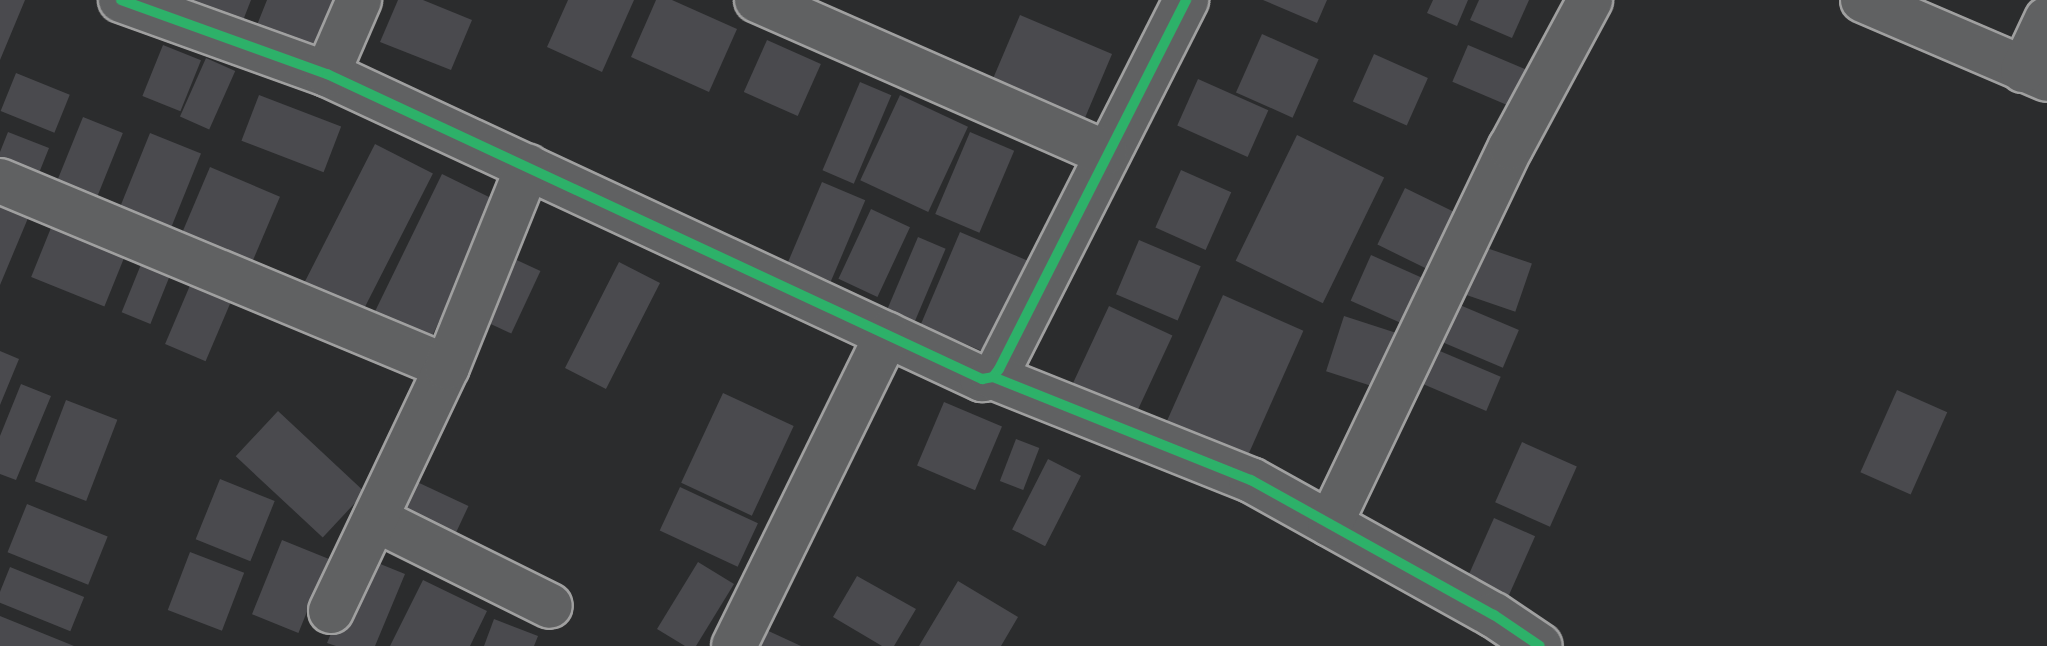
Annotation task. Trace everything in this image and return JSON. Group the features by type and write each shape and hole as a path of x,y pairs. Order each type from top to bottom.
{"street":[{"path":"327,74 359,0"},
{"path":"757,0 1105,153"},
{"path":"993,377 1186,0"},
{"path":"1330,524 1511,147 1590,0"},
{"path":"1863,0 2035,75 2047,19"},
{"path":"136,3 327,74 968,374 982,379 993,377 1251,480 1494,615 1540,646"},
{"path":"331,611 447,367 528,167"},
{"path":"0,181 447,367"},
{"path":"734,646 887,335"},
{"path":"375,519 550,606"}],"building":[{"path":"0,0 25,0 0,60"},
{"path":"186,0 251,0 242,23"},
{"path":"267,0 337,0 313,59 253,35"},
{"path":"398,0 423,0 472,20 451,70 380,42"},
{"path":"568,0 634,0 602,72 547,47"},
{"path":"656,0 672,0 737,29 709,92 631,57"},
{"path":"1263,0 1327,0 1317,23"},
{"path":"1433,0 1468,0 1457,26 1427,13"},
{"path":"1479,0 1529,0 1512,38 1470,20"},
{"path":"1020,15 1112,54 1081,127 989,88"},
{"path":"1262,34 1319,59 1293,118 1236,92"},
{"path":"767,40 821,64 798,116 744,92"},
{"path":"163,45 201,60 180,111 142,96"},
{"path":"1468,45 1532,72 1516,109 1452,82"},
{"path":"1374,54 1428,78 1407,126 1353,102"},
{"path":"206,58 235,71 209,129 180,116"},
{"path":"16,73 70,95 54,133 1,111"},
{"path":"1198,79 1268,110 1248,157 1177,126"},
{"path":"860,82 891,95 854,184 822,170"},
{"path":"259,95 341,127 324,172 241,141"},
{"path":"900,95 968,127 928,212 860,180"},
{"path":"83,117 123,133 96,199 56,183"},
{"path":"8,132 49,148 35,183 0,169 0,152"},
{"path":"970,132 1014,151 979,233 935,214"},
{"path":"150,133 201,154 167,239 116,218"},
{"path":"1297,135 1384,178 1323,303 1236,261"},
{"path":"375,144 433,174 359,319 301,289"},
{"path":"210,167 280,197 249,270 179,241"},
{"path":"1181,170 1231,192 1206,250 1155,228"},
{"path":"442,174 498,201 427,346 371,319"},
{"path":"822,182 865,200 831,281 788,263"},
{"path":"1405,188 1459,214 1431,271 1377,245"},
{"path":"0,199 31,211 0,285"},
{"path":"871,209 910,227 877,297 838,279"},
{"path":"57,213 130,243 104,307 31,277"},
{"path":"960,232 1029,261 990,354 921,325"},
{"path":"918,237 946,249 915,321 887,310"},
{"path":"1139,240 1201,266 1178,320 1116,294"},
{"path":"1478,245 1532,264 1515,312 1461,293"},
{"path":"146,252 175,264 150,324 122,312"},
{"path":"506,255 540,271 511,334 477,318"},
{"path":"1371,255 1426,279 1405,325 1351,301"},
{"path":"619,262 660,283 606,389 565,368"},
{"path":"194,276 235,293 206,361 165,344"},
{"path":"1223,295 1303,331 1244,464 1164,428"},
{"path":"1448,300 1519,330 1503,368 1432,338"},
{"path":"1109,306 1172,336 1134,417 1071,388"},
{"path":"1344,316 1397,333 1379,388 1326,371"},
{"path":"1428,346 1501,377 1486,411 1414,380"},
{"path":"0,351 19,359 0,405"},
{"path":"21,384 51,396 16,480 0,474 0,436"},
{"path":"1897,390 1947,412 1911,495 1860,472"},
{"path":"723,393 794,426 752,516 681,483"},
{"path":"66,400 117,420 86,501 35,481"},
{"path":"944,402 1002,427 975,490 917,466"},
{"path":"278,411 365,492 323,538 236,456"},
{"path":"1016,439 1039,448 1023,490 1000,481"},
{"path":"1522,442 1577,466 1550,527 1495,502"},
{"path":"1048,459 1081,476 1045,546 1012,529"},
{"path":"220,479 275,501 250,561 196,539"},
{"path":"415,481 468,506 451,543 398,518"},
{"path":"680,487 758,523 738,567 660,531"},
{"path":"27,504 108,537 88,585 8,552"},
{"path":"1494,518 1535,536 1507,600 1466,582"},
{"path":"282,540 328,559 298,633 252,614"},
{"path":"190,552 244,573 222,631 168,610"},
{"path":"363,557 405,574 375,646 336,646 327,643"},
{"path":"698,562 734,584 696,646 685,646 657,629"},
{"path":"10,567 84,597 70,631 0,603 0,592"},
{"path":"857,576 916,609 894,646 882,646 833,617"},
{"path":"423,580 487,611 470,646 390,646"},
{"path":"958,581 1018,617 1001,646 919,646"},
{"path":"0,616 74,646 0,646"},
{"path":"494,619 538,636 534,646 484,646"},
{"path":"747,621 801,646 736,646"}],"cycle path":[{"path":"121,0 327,74 982,379 993,377 999,369 1186,0"},
{"path":"993,377 1251,480 1494,615 1540,646"}]}
